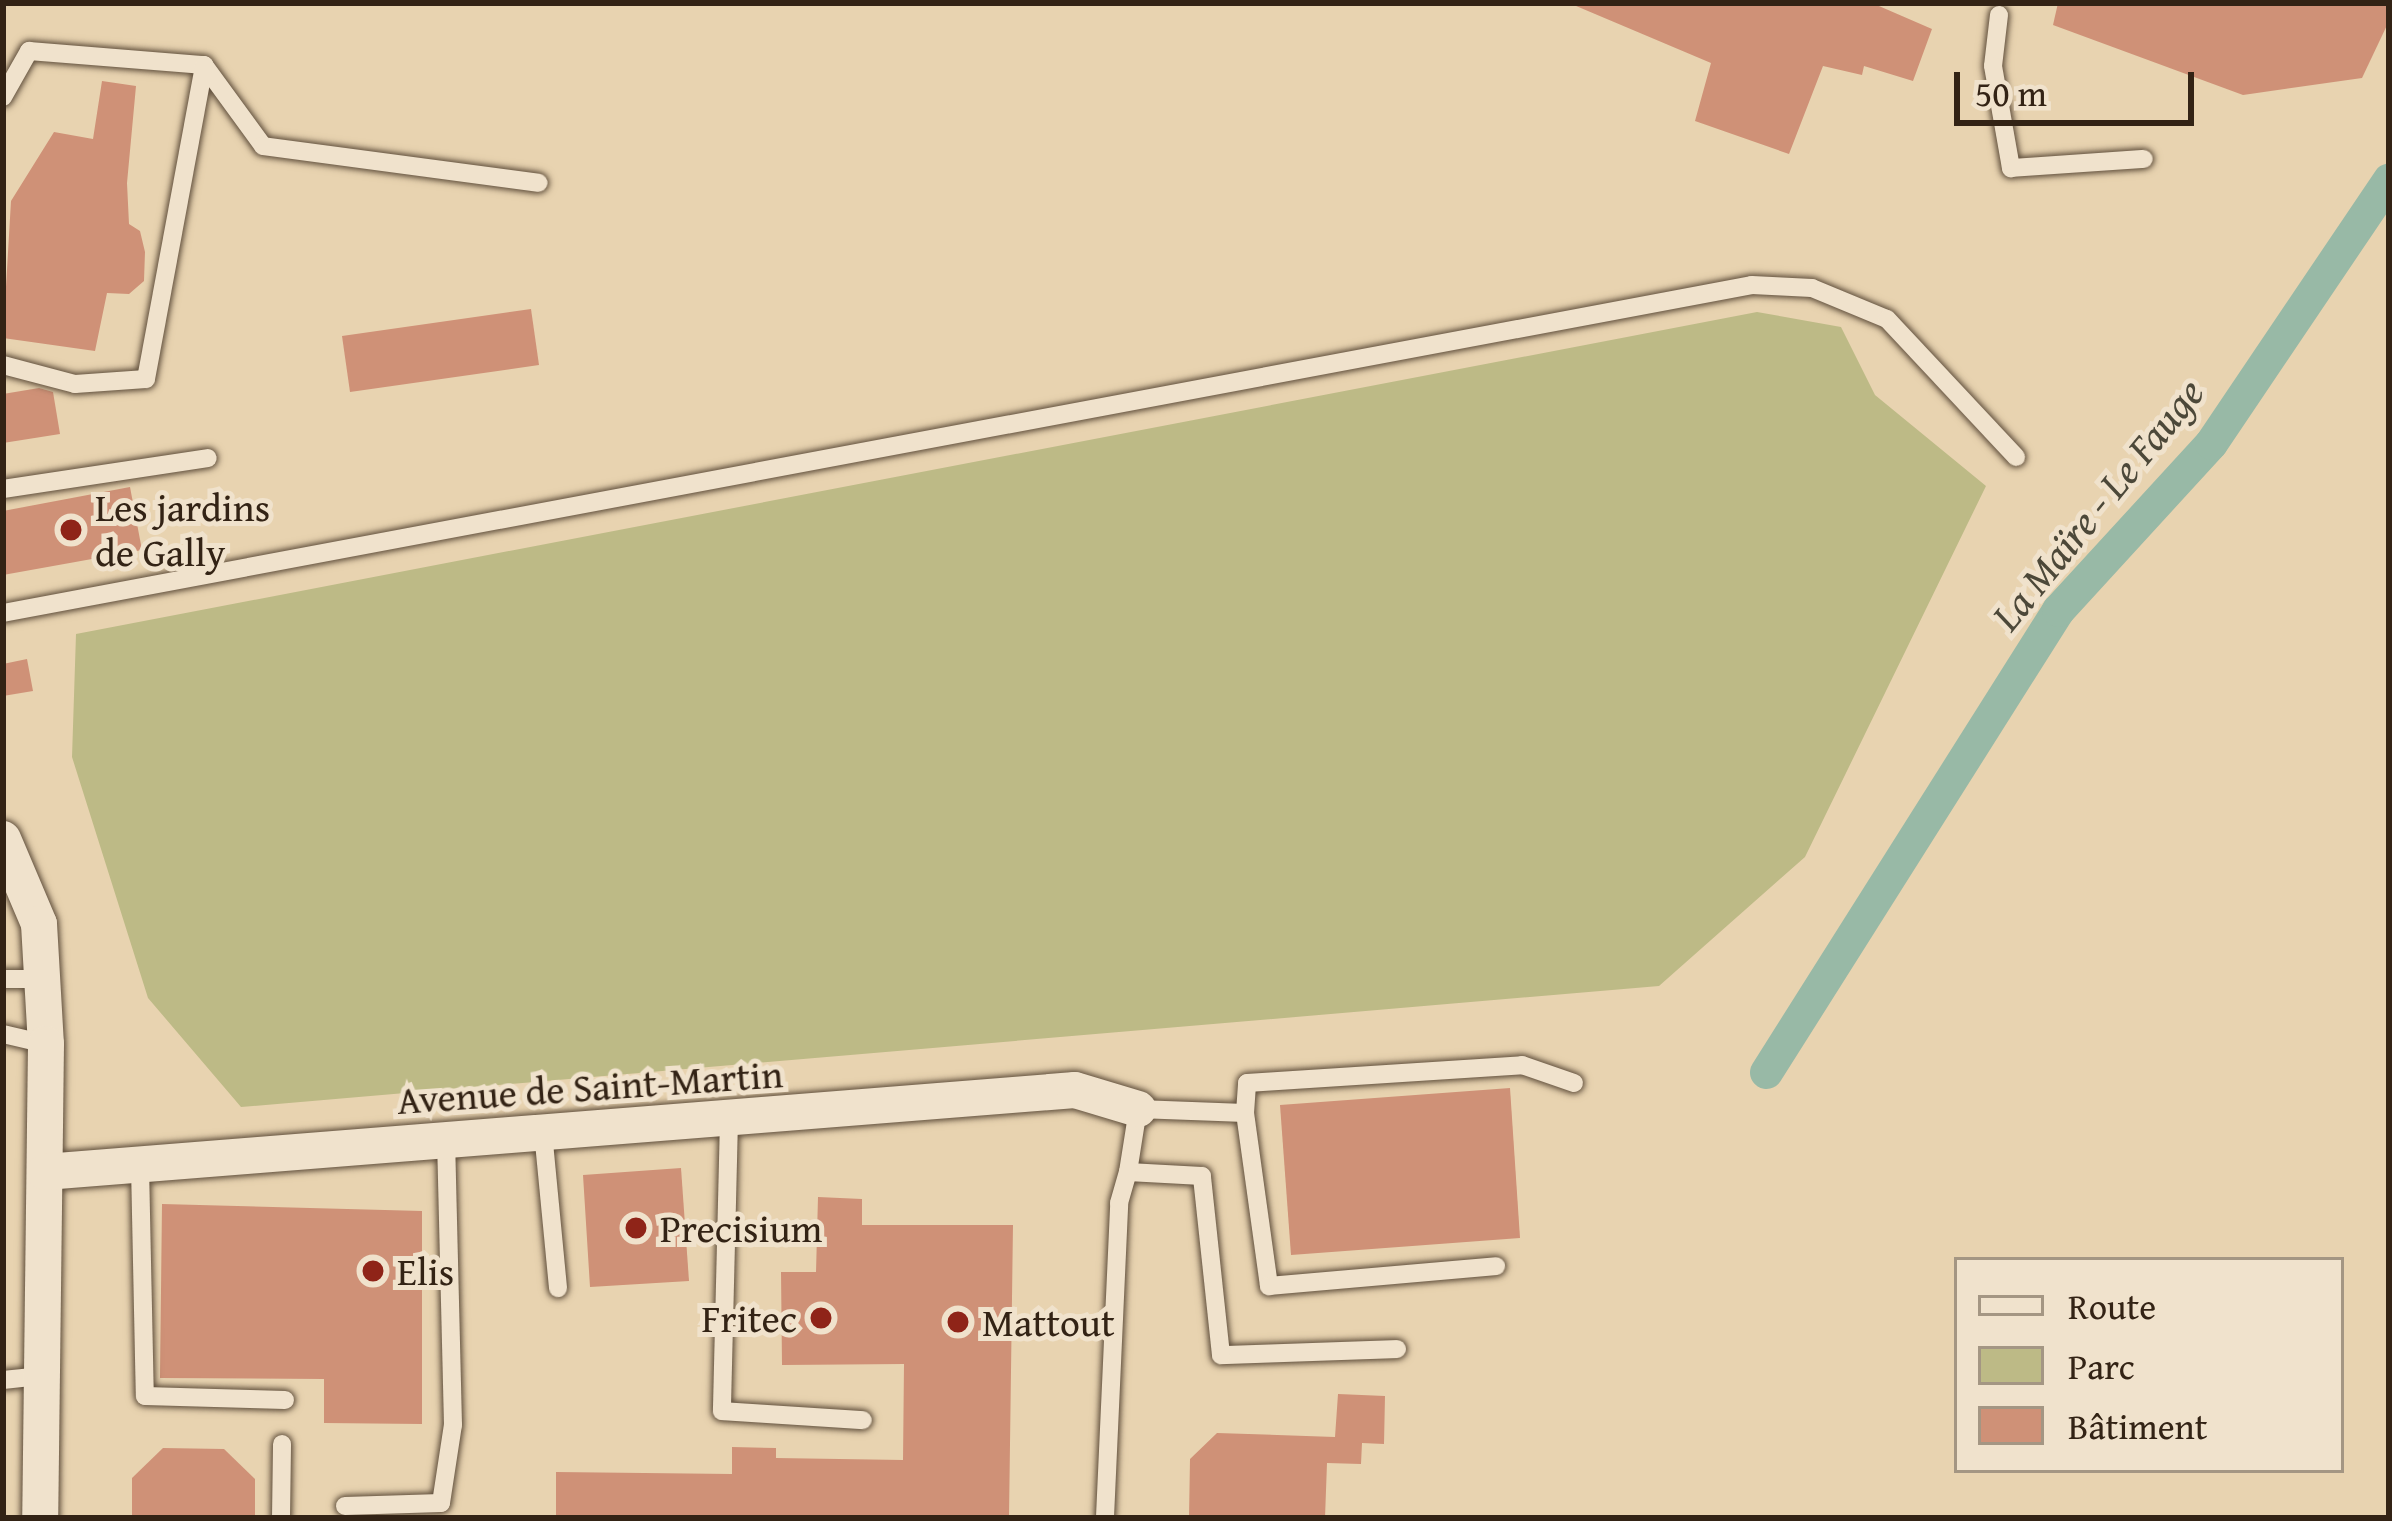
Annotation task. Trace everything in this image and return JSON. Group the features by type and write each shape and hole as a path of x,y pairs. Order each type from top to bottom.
{"street":[{"path":"3,839 39,924 46,1044 45,1172 21,1378 40,1518"},
{"name":"Avenue de Saint-Martin","path":"45,1172 1075,1090 1138,1108"}],"lane":[{"path":"2000,15 1993,66 2011,168 2144,159"},
{"path":"3,98 29,51 204,65 263,146 538,183"},
{"path":"3,365 75,384 146,379 204,65"},
{"path":"3,613 1752,285 1812,288 1887,320 2016,457"},
{"path":"3,489 208,458"},
{"path":"3,980 42,979"},
{"path":"3,1034 46,1044"},
{"path":"1496,1266 1269,1286 1245,1113 1246,1083 1522,1065 1574,1083"},
{"path":"1105,1517 1119,1203 1138,1108 1245,1113"},
{"path":"729,1120 722,1411 863,1420"},
{"path":"543,1132 558,1288"},
{"path":"344,1506 441,1503 453,1425 446,1139"},
{"path":"140,1166 145,1396 285,1400"},
{"path":"1128,1172 1202,1176 1221,1355 1397,1349"},
{"path":"281,1518 282,1444"}],"green space":[{"path":"1757,312 1841,327 1875,395 1986,486 1805,857 1659,986 241,1107 148,998 72,757 76,634"}],"building":[{"path":"1569,3 1872,3 1932,29 1913,81 1864,66 1862,75 1823,66 1789,154 1695,121 1711,63"},
{"path":"2058,3 2389,3 2389,21 2362,78 2243,95 2053,25"},
{"path":"102,81 136,86 127,183 129,224 140,231 145,252 144,281 129,294 107,293 95,351 3,338 11,201 54,132 93,139"},
{"path":"531,309 539,365 350,392 342,336"},
{"path":"39,388 53,392 60,434 3,443 3,394"},
{"name":"Les jardins de Gally","path":"130,487 142,550 3,575 3,511"},
{"path":"27,659 33,691 3,696 3,664"},
{"path":"1510,1088 1520,1238 1291,1255 1280,1105"},
{"name":"Precisium","path":"681,1168 689,1281 590,1287 583,1175"},
{"path":"818,1197 862,1199 862,1225 1013,1225 1009,1518 556,1518 556,1472 732,1474 732,1447 776,1448 776,1458 903,1460 904,1364 782,1365 781,1272 816,1272"},
{"path":"162,1204 422,1211 422,1424 324,1423 324,1379 160,1378"},
{"path":"1338,1394 1385,1396 1384,1444 1362,1443 1361,1464 1327,1463 1325,1518 1189,1518 1190,1459 1217,1433 1335,1437"},
{"path":"163,1448 224,1449 255,1479 255,1518 132,1518 132,1478"}],"waterway":[{"name":"La Maïre - Le Fauge","path":"1766,1072 2058,610 2211,443 2389,179"}],"place":[{"name":"Les jardins de Gally","path":"71,530"},
{"name":"Precisium","path":"636,1228"},
{"name":"Elis","path":"373,1271"},
{"name":"Fritec","path":"821,1318"},
{"name":"Mattout","path":"958,1322"}]}
